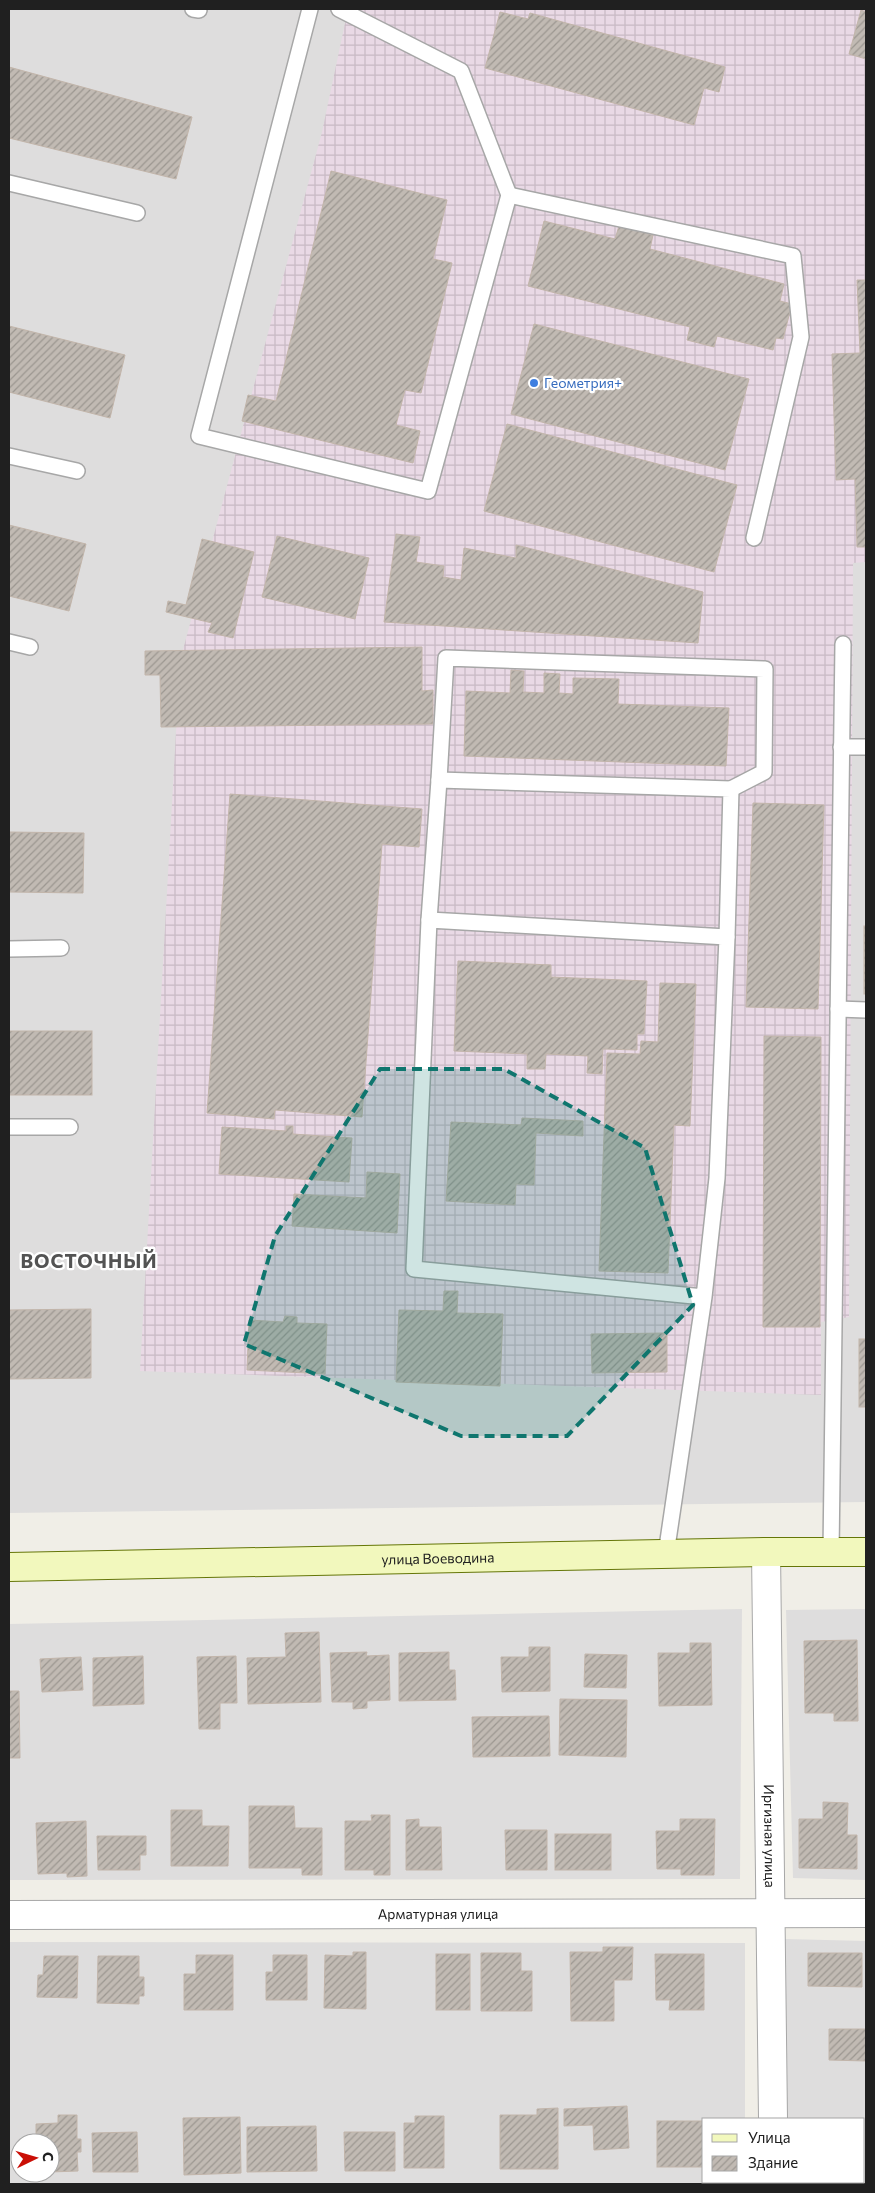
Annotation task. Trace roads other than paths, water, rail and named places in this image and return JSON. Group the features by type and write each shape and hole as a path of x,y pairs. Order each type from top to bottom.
{"street":[{"name":"улица Воеводина","path":"9,1567 766,1552 866,1552"},
{"name":"Иргизная улица","path":"766,1552 773,2118"},
{"name":"Арматурная улица","path":"9,1915 866,1914"}],"lane":[{"path":"310,9 199,436 428,491 509,195 462,71 338,9"},
{"path":"9,183 137,213"},
{"path":"509,195 793,256 802,337 754,538"},
{"path":"9,456 77,471"},
{"path":"9,642 30,647"},
{"path":"831,1552 843,644"},
{"path":"439,780 732,789 764,772 765,669 446,658 429,920 414,1269 704,1297"},
{"path":"841,747 866,747"},
{"path":"666,1554 704,1297 717,1178 732,789"},
{"path":"429,920 727,937"},
{"path":"9,949 61,948"},
{"path":"838,1009 866,1010"},
{"path":"9,1126 70,1127"}],"place":[{"name":"Геометрия+","path":"534,383"}],"district":[{"name":"ВОСТОЧНЫЙ","path":"89,1261"}]}
